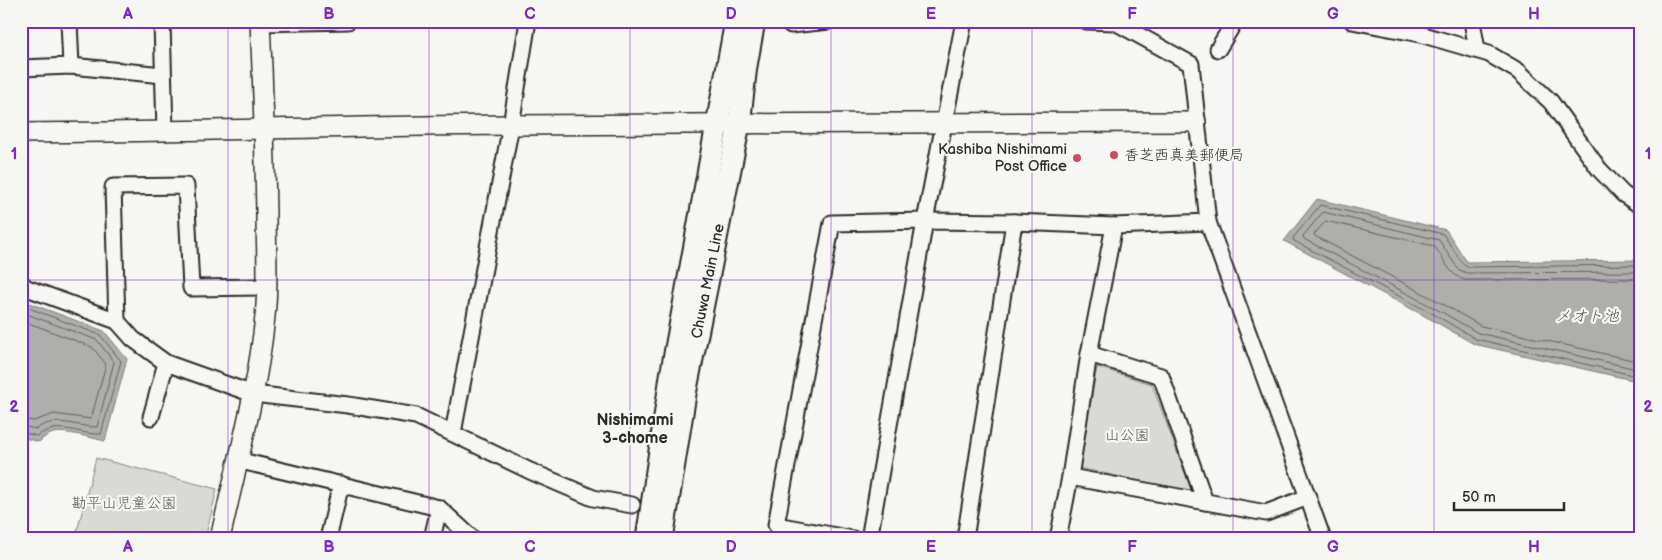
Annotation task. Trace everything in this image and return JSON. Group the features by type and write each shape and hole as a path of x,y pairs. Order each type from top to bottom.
{"main road":[{"name":"Chuwa Main Line","path":"647,539 671,376 736,21"},
{"name":"Chuwa Main Line","path":"662,539 685,394 738,124 754,21"}],"street":[{"path":"69,21 71,66"},
{"path":"162,21 165,132"},
{"path":"220,539 253,394 262,342 267,287 260,22 348,21"},
{"path":"453,433 511,125 528,21"},
{"path":"791,25 829,21"},
{"path":"869,539 925,221 964,21"},
{"path":"1086,21 1115,22 1191,64 1208,222 1323,539"},
{"path":"1218,49 1235,21"},
{"path":"1352,21 1420,34 1477,50 1489,54 1518,71 1551,102 1600,169 1623,194 1641,206"},
{"path":"1472,21 1477,50"},
{"path":"21,68 71,66 163,75"},
{"path":"21,133 165,132 264,128 717,123 1196,122"},
{"path":"117,321 113,187 186,186 191,288 267,287"},
{"path":"853,539 776,525 832,223 925,221 1114,226 1208,222"},
{"path":"965,539 1014,222"},
{"path":"1058,539 1089,354 1114,226"},
{"path":"21,283 27,288 117,321 133,339 166,364 253,394 348,405 416,416 594,498 632,505"},
{"path":"1089,354 1161,376 1205,502"},
{"path":"151,417 166,364"},
{"path":"238,460 439,508 472,539"},
{"path":"1070,476 1266,513 1308,497"},
{"path":"328,539 341,484"},
{"path":"432,539 439,508"}],"green space":[{"name":"山公園","path":"1097,367 1152,384 1192,492 1079,468"},
{"name":"勘平山児童公園","path":"96,458 217,489 205,539 75,539"}],"water":[{"name":"メオト池","path":"1317,199 1446,230 1467,262 1641,260 1641,382 1474,344 1284,241"},
{"path":"21,300 104,331 127,359 105,441 58,432 45,437 39,442 21,437"}],"place":[{"name":"香芝西真美郵便局","path":"1114,155"},
{"name":"Kashiba Nishimami Post Office","path":"1077,158"}],"district":[{"name":"Nishimami 3-chome","path":"635,428"}]}
